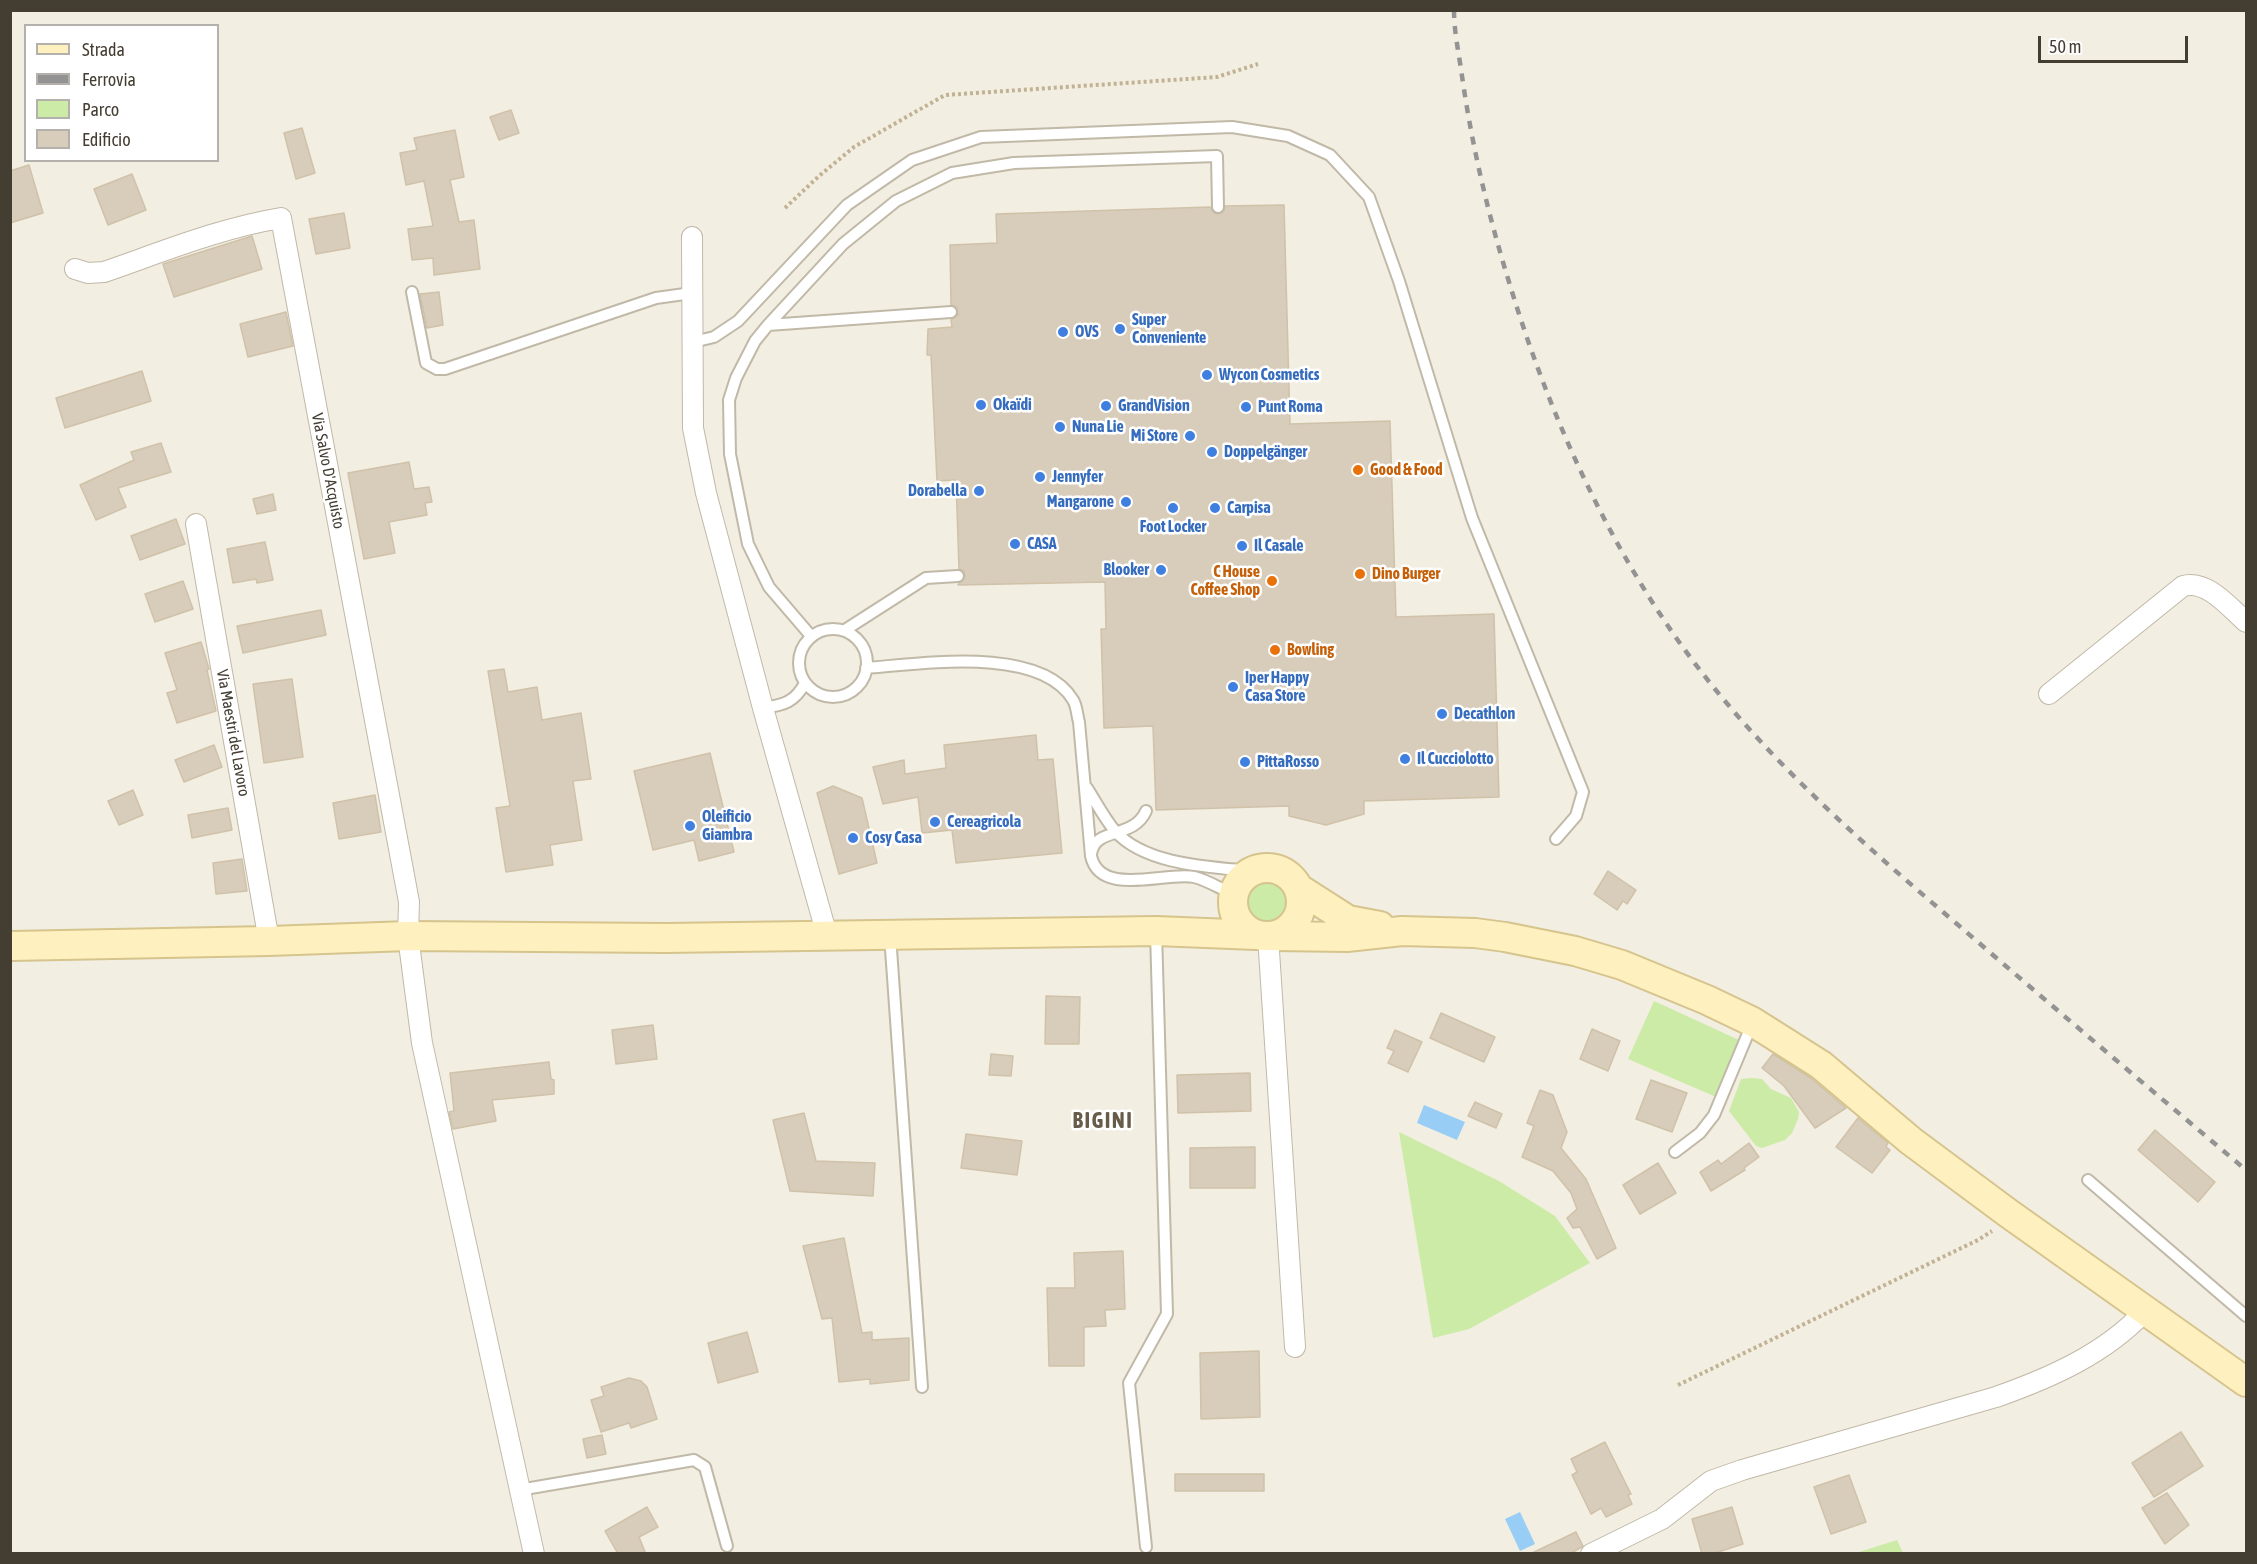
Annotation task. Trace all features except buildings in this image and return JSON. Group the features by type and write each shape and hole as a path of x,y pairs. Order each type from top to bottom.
{"main road":[{"path":"1156,931 1190,922 1233,896 1244,877 1252,871 1263,868 1286,873 1298,888 1348,920 1402,931"},
{"path":"1233,896 1233,910 1238,921 1246,929 1266,936 1283,932 1297,917 1301,908 1298,888"},
{"path":"10,946 408,936 666,938 1156,931 1347,937 1402,931 1475,933 1575,951 1622,965 1707,1000 1753,1022 1821,1065 1911,1141 2008,1214 2247,1382"}],"street":[{"name":"Via Salvo D'Acquisto","path":"75,269 88,273 104,272 198,239 280,218 409,902 408,936"},
{"path":"692,237 693,428 706,493 827,935"},
{"name":"Via Maestri del Lavoro","path":"196,524 269,941"},
{"path":"2049,694 2183,586 2192,584 2205,587 2247,622"},
{"path":"408,936 422,1043 534,1554"},
{"path":"1266,936 1294,1347"},
{"path":"1591,1554 1662,1519 1711,1481 1996,1397 2030,1384 2069,1366 2115,1339 2145,1311"}],"lane":[{"path":"693,342 714,337 738,321 847,205 912,160 981,137 1232,127 1288,136 1330,155 1369,196 1399,281 1472,518 1583,792 1576,816 1556,839"},
{"path":"812,636 769,587 748,544 730,454 729,400 738,371 755,341 843,243 896,201 952,173 1014,163 1217,156 1218,207"},
{"path":"412,292 426,363 437,369 445,369 656,298 692,294"},
{"path":"768,325 951,312"},
{"path":"845,630 926,578 958,576"},
{"path":"834,628 845,630 855,636 865,649 865,675 859,686 844,696 832,698 820,695 805,683 799,668 798,660 802,648 812,636 822,630 834,628"},
{"path":"866,668 962,660 1032,670 1057,682 1074,701 1079,723 1091,856 1101,872 1124,880 1143,881 1178,876 1194,877 1233,896"},
{"path":"763,708 781,705 798,696 805,683"},
{"path":"1085,785 1117,833 1154,855 1178,863 1252,871"},
{"path":"1091,856 1092,849 1100,839 1135,827 1142,820 1146,811"},
{"path":"1146,1547 1130,1383 1167,1314 1156,931"},
{"path":"890,935 922,1387"},
{"path":"1675,1152 1700,1133 1714,1114 1753,1022"},
{"path":"2088,1180 2247,1316"},
{"path":"519,1490 694,1460 705,1467 727,1546"}],"path":[{"path":"785,208 854,147 945,95 1217,77 1258,64"},
{"path":"1678,1385 1978,1240 1997,1227 2008,1214"}],"green space":[{"path":"1267,879 1282,885 1288,900 1282,915 1267,921 1252,915 1246,900 1252,885"},
{"path":"1654,1001 1739,1040 1716,1097 1628,1059"},
{"path":"1741,1079 1762,1079 1771,1089 1791,1098 1799,1112 1792,1133 1785,1140 1762,1148 1756,1146 1729,1111"},
{"path":"1399,1132 1499,1181 1555,1216 1590,1263 1469,1329 1433,1338"},
{"path":"1897,1540 1903,1553 1856,1553"}],"water":[{"path":"1424,1105 1465,1122 1457,1140 1417,1123"},
{"path":"1520,1512 1535,1544 1520,1551 1505,1519"}],"railway":[{"path":"1454,10 1466,102 1481,180 1523,325 1572,453 1613,535 1660,614 1724,700 1797,780 1916,889 2246,1170"}],"place":[{"name":"Super Conveniente","path":"1120,329"},
{"name":"OVS","path":"1063,332"},
{"name":"Wycon Cosmetics","path":"1207,375"},
{"name":"Okaïdi","path":"981,405"},
{"name":"GrandVision","path":"1106,406"},
{"name":"Punt Roma","path":"1246,407"},
{"name":"Nuna Lie","path":"1060,427"},
{"name":"Mi Store","path":"1190,436"},
{"name":"Doppelgänger","path":"1212,452"},
{"name":"Good & Food","path":"1358,470"},
{"name":"Jennyfer","path":"1040,477"},
{"name":"Dorabella","path":"979,491"},
{"name":"Mangarone","path":"1126,502"},
{"name":"Foot Locker","path":"1173,508"},
{"name":"Carpisa","path":"1215,508"},
{"name":"CASA","path":"1015,544"},
{"name":"Il Casale","path":"1242,546"},
{"name":"Blooker","path":"1161,570"},
{"name":"Dino Burger","path":"1360,574"},
{"name":"C House Coffee Shop","path":"1272,581"},
{"name":"Bowling","path":"1275,650"},
{"name":"Iper Happy Casa Store","path":"1233,687"},
{"name":"Decathlon","path":"1442,714"},
{"name":"Il Cucciolotto","path":"1405,759"},
{"name":"PittaRosso","path":"1245,762"},
{"name":"Cereagricola","path":"935,822"},
{"name":"Oleificio Giambra","path":"690,826"},
{"name":"Cosy Casa","path":"853,838"}],"district":[{"name":"BIGINI","path":"1103,1121"}]}
